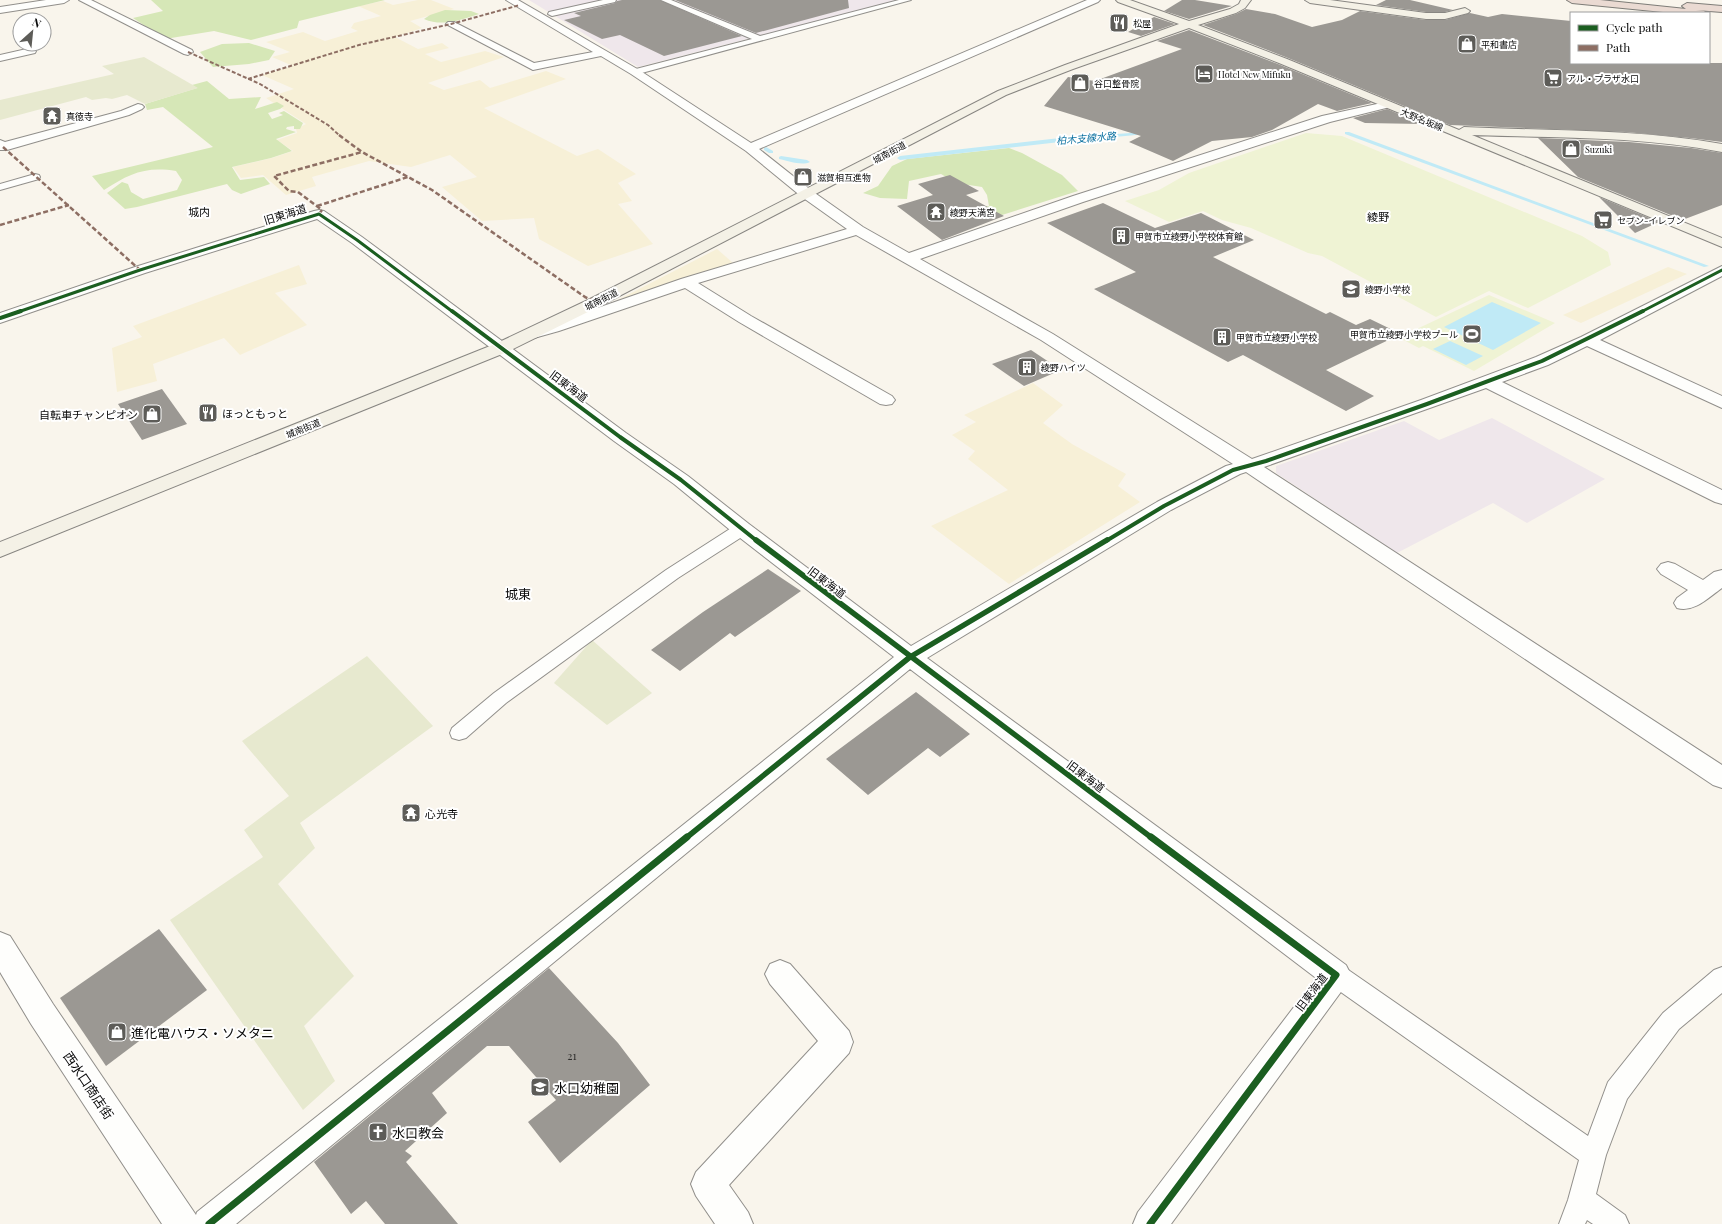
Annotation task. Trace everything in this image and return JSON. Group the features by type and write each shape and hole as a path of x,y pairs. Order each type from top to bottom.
{"highway":[{"path":"1572,0 1691,12"},
{"path":"1628,0 1722,9"},
{"path":"1710,14 1722,15"}],"street":[{"path":"0,10 64,0"},
{"path":"84,0 188,52"},
{"path":"511,0 635,72 750,148 807,194 858,230 1047,337 1249,465 1722,778"},
{"path":"750,148 1095,0"},
{"name":"大野名坂線","path":"1120,0 1190,24 1283,61 1722,243"},
{"name":"城南街道","path":"0,550 501,348 534,333 1002,93 1069,67 1190,24 1233,11 1242,6 1246,0"},
{"path":"1310,0 1426,16 1445,16 1466,11"},
{"path":"451,24 533,67 602,53"},
{"path":"0,58 27,52"},
{"path":"908,258 1078,199 1326,119 1386,105"},
{"path":"0,144 3,147 125,113 138,107"},
{"path":"1451,131 1648,138 1690,142 1722,148"},
{"name":"旧東海道","path":"3,313 319,214 357,240 681,480 742,529 910,657 1336,975 1150,1224"},
{"path":"534,333 568,324 686,282 772,254 858,230"},
{"path":"209,1224 910,657 1164,506 1233,470 1488,382 1542,361 1588,340 1722,270"},
{"path":"686,282 745,319 886,400"},
{"path":"1588,340 1722,403"},
{"path":"1488,382 1722,498"},
{"path":"1668,569 1703,589"},
{"path":"1685,603 1722,577"},
{"name":"西水口商店街","path":"0,945 42,1014 182,1224"},
{"path":"736,1224 708,1184 838,1042 780,974"}],"lane":[{"path":"552,14 612,0"},
{"path":"665,0 760,39"},
{"path":"635,72 906,0"},
{"path":"0,187 35,177"},
{"path":"459,733 500,698 672,574 742,529"},
{"path":"1336,975 1593,1155"},
{"path":"1616,1224 1576,1212 1593,1155 1617,1091 1671,1021 1722,978"}],"shaded area":[{"path":"418,0 431,0 454,9 410,21 422,28 395,37 418,49 442,43 449,48 425,54 441,62 485,51 504,57 428,83 444,90 480,80 490,88 546,71 566,79 484,108 577,156 598,149 636,174 618,183 632,201 618,204 653,244 588,266 539,239 534,218 482,221 442,187 477,177 450,155 411,167 369,161 312,177 316,186 286,195 263,175 241,178 233,167 272,158 293,151 277,140 297,133 296,129 306,124 266,98 294,89 262,75 293,66 272,57 290,52 266,42 303,32 325,41 358,31 351,28 354,23 381,16 358,6 383,1 393,5"},
{"path":"529,0 899,0 638,67"},
{"path":"717,249 733,263 608,305 678,269"},
{"path":"299,265 307,284 275,293 307,325 240,355 224,338 153,364 157,381 117,392 112,348 142,337 133,326"},
{"path":"1668,267 1687,274 1581,323 1563,315"},
{"path":"1033,383 1063,405 1043,423 1072,444 1126,474 1118,486 1140,502 1009,584 931,526 1008,490 968,459 975,451 952,435 976,422 964,415"},
{"path":"1492,418 1605,479 1527,523 1493,503 1397,553 1276,473 1276,466 1404,421 1439,440"}],"green space":[{"path":"151,0 385,0 299,21 297,28 251,40 214,31 165,39 133,18 163,11"},
{"path":"445,10 471,11 479,14 445,23 424,19 430,15"},
{"path":"249,43 275,51 269,60 249,64 213,67 200,52 222,44"},
{"name":"真徳寺","path":"144,57 198,88 145,104 127,95 112,99 106,98 92,100 86,97 0,120 0,100 114,74 102,66"},
{"path":"207,81 229,99 261,97 255,109 277,102 284,106 268,113 272,119 283,115 279,113 284,111 303,123 300,129 294,129 294,126 287,127 286,129 296,132 276,139 292,151 271,158 232,167 240,180 264,177 270,184 241,194 232,190 227,184 125,209 107,193 122,182 128,184 131,192 143,199 177,190 182,180 176,171 146,171 121,180 104,190 92,176 213,147 163,107 147,110 145,104 197,88 192,85"},
{"path":"1306,133 1342,136 1582,236 1608,252 1611,265 1528,308 1489,291 1436,317 1322,256 1308,253 1251,228 1222,220 1203,211 1169,222 1125,201 1159,190 1189,173"},
{"path":"1009,148 1022,153 1062,175 1078,191 986,220 965,210 989,206 987,195 982,187 956,183 941,174 909,181 907,199 880,198 863,193 878,186 892,166 907,159"},
{"name":"甲賀市立綾野小学校プール","path":"1489,295 1555,323 1474,371 1423,346 1419,348 1394,335 1398,332 1404,335"},
{"path":"592,640 652,693 607,725 554,683"},
{"path":"367,656 433,726 300,823 315,848 278,884 354,976 304,1026 335,1081 303,1110 170,920 263,857 244,830 289,796 242,741"}],"water":[{"path":"1492,302 1541,323 1493,350 1444,327"},
{"path":"1450,341 1483,356 1466,365 1433,349"}],"building":[{"path":"622,0 660,0 742,36 664,56 620,35 602,39 564,20 581,16 574,13"},
{"path":"675,0 848,0 849,8 756,33"},
{"path":"1182,0 1195,0 1232,6 1189,19 1164,11"},
{"path":"1386,0 1410,0 1453,10 1445,12 1426,12 1376,5"},
{"name":"アル・プラザ水口","path":"1246,9 1275,14 1312,27 1342,20 1360,11 1426,20 1445,20 1470,13 1488,17 1502,14 1570,21 1570,64 1722,63 1722,142 1626,132 1450,125 1288,58 1203,25"},
{"path":"1154,17 1175,24 1141,36 1128,32"},
{"path":"1189,30 1278,64 1372,103 1337,111 1318,104 1272,130 1252,137 1212,141 1173,161 1129,142 1141,136 1044,106 1068,77 1095,81 1182,49 1157,41"},
{"path":"1387,109 1422,124 1365,123 1353,118"},
{"path":"1538,138 1629,142 1691,148 1722,153 1722,205 1685,219 1675,215 1673,216 1578,177"},
{"path":"950,175 979,191 966,195 1004,216 942,240 897,206 933,195 918,184"},
{"path":"1599,197 1659,222 1635,233"},
{"path":"1103,203 1155,228 1201,213 1254,240 1213,257 1326,314 1330,312 1356,325 1370,319 1401,334 1326,370 1374,396 1346,411 1243,355 1228,362 1094,289 1136,272 1047,223"},
{"name":"綾野ハイツ","path":"1031,350 1061,370 1024,386 992,364"},
{"name":"自転車チャンピオン","path":"162,389 187,424 142,440 118,404"},
{"path":"768,569 801,591 735,637 730,633 680,671 651,650 703,612"},
{"path":"916,692 970,734 940,757 928,748 868,795 826,759"},
{"name":"進化電ハウス・ソメタニ","path":"159,929 207,990 106,1066 60,998"},
{"path":"549,968 618,1043 650,1085 560,1163 528,1122 556,1100 509,1046 487,1046 432,1093 447,1113 405,1151 412,1156 406,1162 458,1224 385,1224 366,1201 351,1214 314,1162"}],"waterway":[{"name":"柏木支線水路","path":"900,158 1060,140 1145,133"},
{"path":"1347,133 1706,266"},
{"name":"柏木支線水路","path":"766,149 771,152"},
{"path":"781,158 807,162"}],"marked path":[{"path":"248,79 359,45 451,24 520,5"},
{"path":"188,52 260,84 328,125 343,139 362,152 432,190 585,297 596,302"},
{"path":"3,147 140,270"},
{"path":"319,214 322,210 298,192 289,191 274,176 362,152"},
{"path":"317,206 408,177"},
{"path":"0,225 69,205"}],"cycle path":[{"path":"0,318 140,270 319,214 357,240 620,437 681,480 742,529 910,657 1336,975 1150,1224"},
{"path":"209,1224 910,657 1164,506 1233,470 1266,461 1427,404 1542,361 1587,340 1722,270"}],"place":[{"name":"松屋","path":"1119,23"},
{"name":"平和書店","path":"1467,44"},
{"name":"Hotel New Mifuku","path":"1204,74"},
{"name":"アル・プラザ水口","path":"1553,78"},
{"name":"谷口整骨院","path":"1080,83"},
{"name":"真徳寺","path":"52,116"},
{"name":"Suzuki","path":"1571,149"},
{"name":"滋賀相互進物","path":"803,177"},
{"name":"綾野天満宮","path":"936,212"},
{"name":"セブン-イレブン","path":"1603,220"},
{"name":"甲賀市立綾野小学校体育館","path":"1121,236"},
{"name":"綾野小学校","path":"1351,289"},
{"name":"甲賀市立綾野小学校プール","path":"1472,334"},
{"name":"甲賀市立綾野小学校","path":"1222,337"},
{"name":"綾野ハイツ","path":"1027,367"},
{"name":"ほっともっと","path":"208,413"},
{"name":"自転車チャンピオン","path":"152,414"},
{"name":"心光寺","path":"411,813"},
{"name":"進化電ハウス・ソメタニ","path":"117,1032"},
{"name":"水口幼稚園","path":"540,1087"},
{"name":"水口教会","path":"378,1132"}],"district":[{"name":"城内","path":"199,211"},
{"name":"綾野","path":"1378,216"},
{"name":"城東","path":"518,593"}]}
